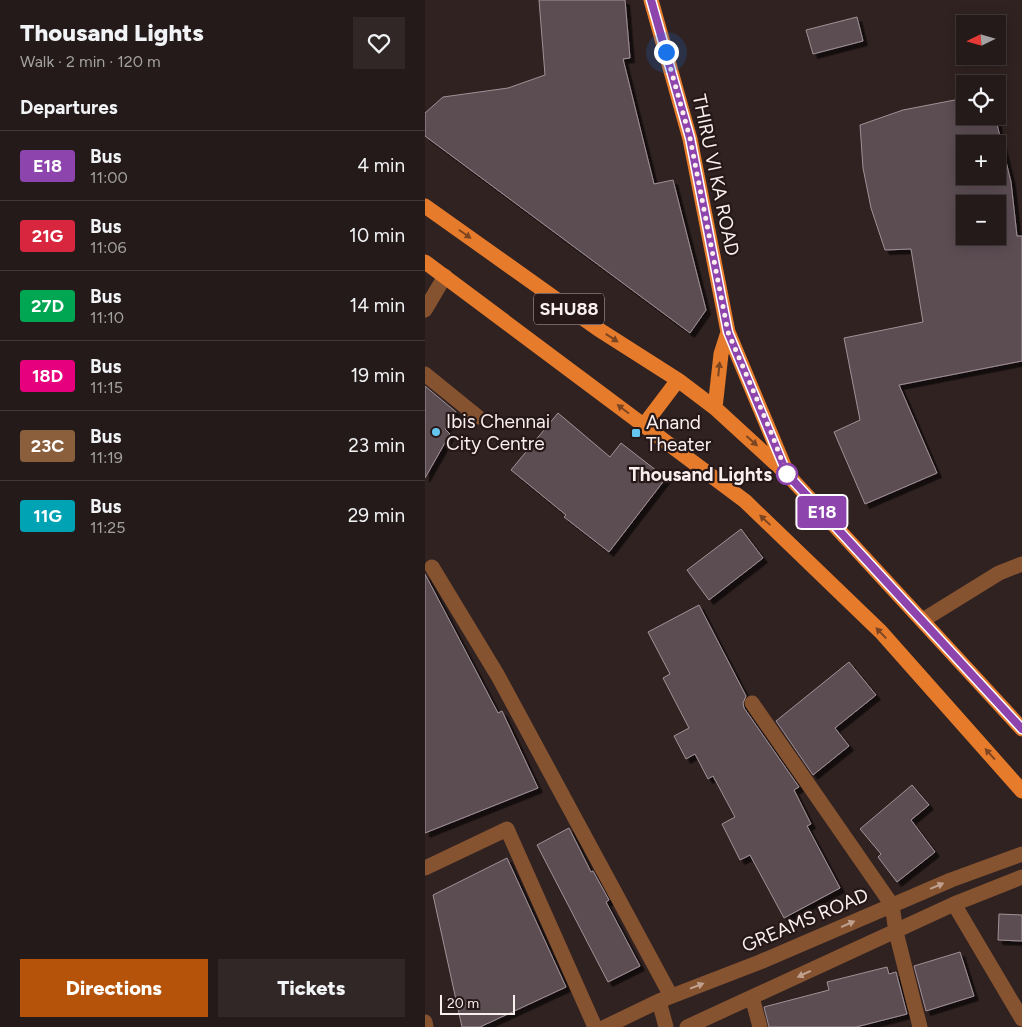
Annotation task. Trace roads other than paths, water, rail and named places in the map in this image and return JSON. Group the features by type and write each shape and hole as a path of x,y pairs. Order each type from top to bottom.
{"main road":[{"name":"THIRU VI KA ROAD","path":"651,0 690,138 728,332 787,474"},
{"name":"SHU88","path":"425,206 598,329 678,380 715,408 787,474 1022,729"},
{"name":"SHU88","path":"425,262 745,501 874,626 1022,791"},
{"path":"715,408 721,354 728,332"},
{"path":"644,425 678,380"}],"street":[{"path":"425,310 445,276"},
{"path":"425,374 478,417"},
{"path":"923,620 999,573 1022,564"},
{"path":"432,568 498,676 665,998 666,1027"},
{"path":"752,703 892,905 896,932 920,1027"},
{"path":"425,868 507,829 595,1027"},
{"name":"GREAMS ROAD","path":"605,1027 665,998 760,962 951,880 1022,854"},
{"path":"687,1027 954,904 1022,877"},
{"path":"954,904 1022,1019"},
{"path":"752,997 760,1027"},
{"path":"425,1022 426,1027"}],"place":[{"name":"Ibis Chennai City Centre","path":"436,432"},
{"name":"Anand Theater","path":"636,433"},
{"name":"Thousand Lights","path":"787,474"}]}
